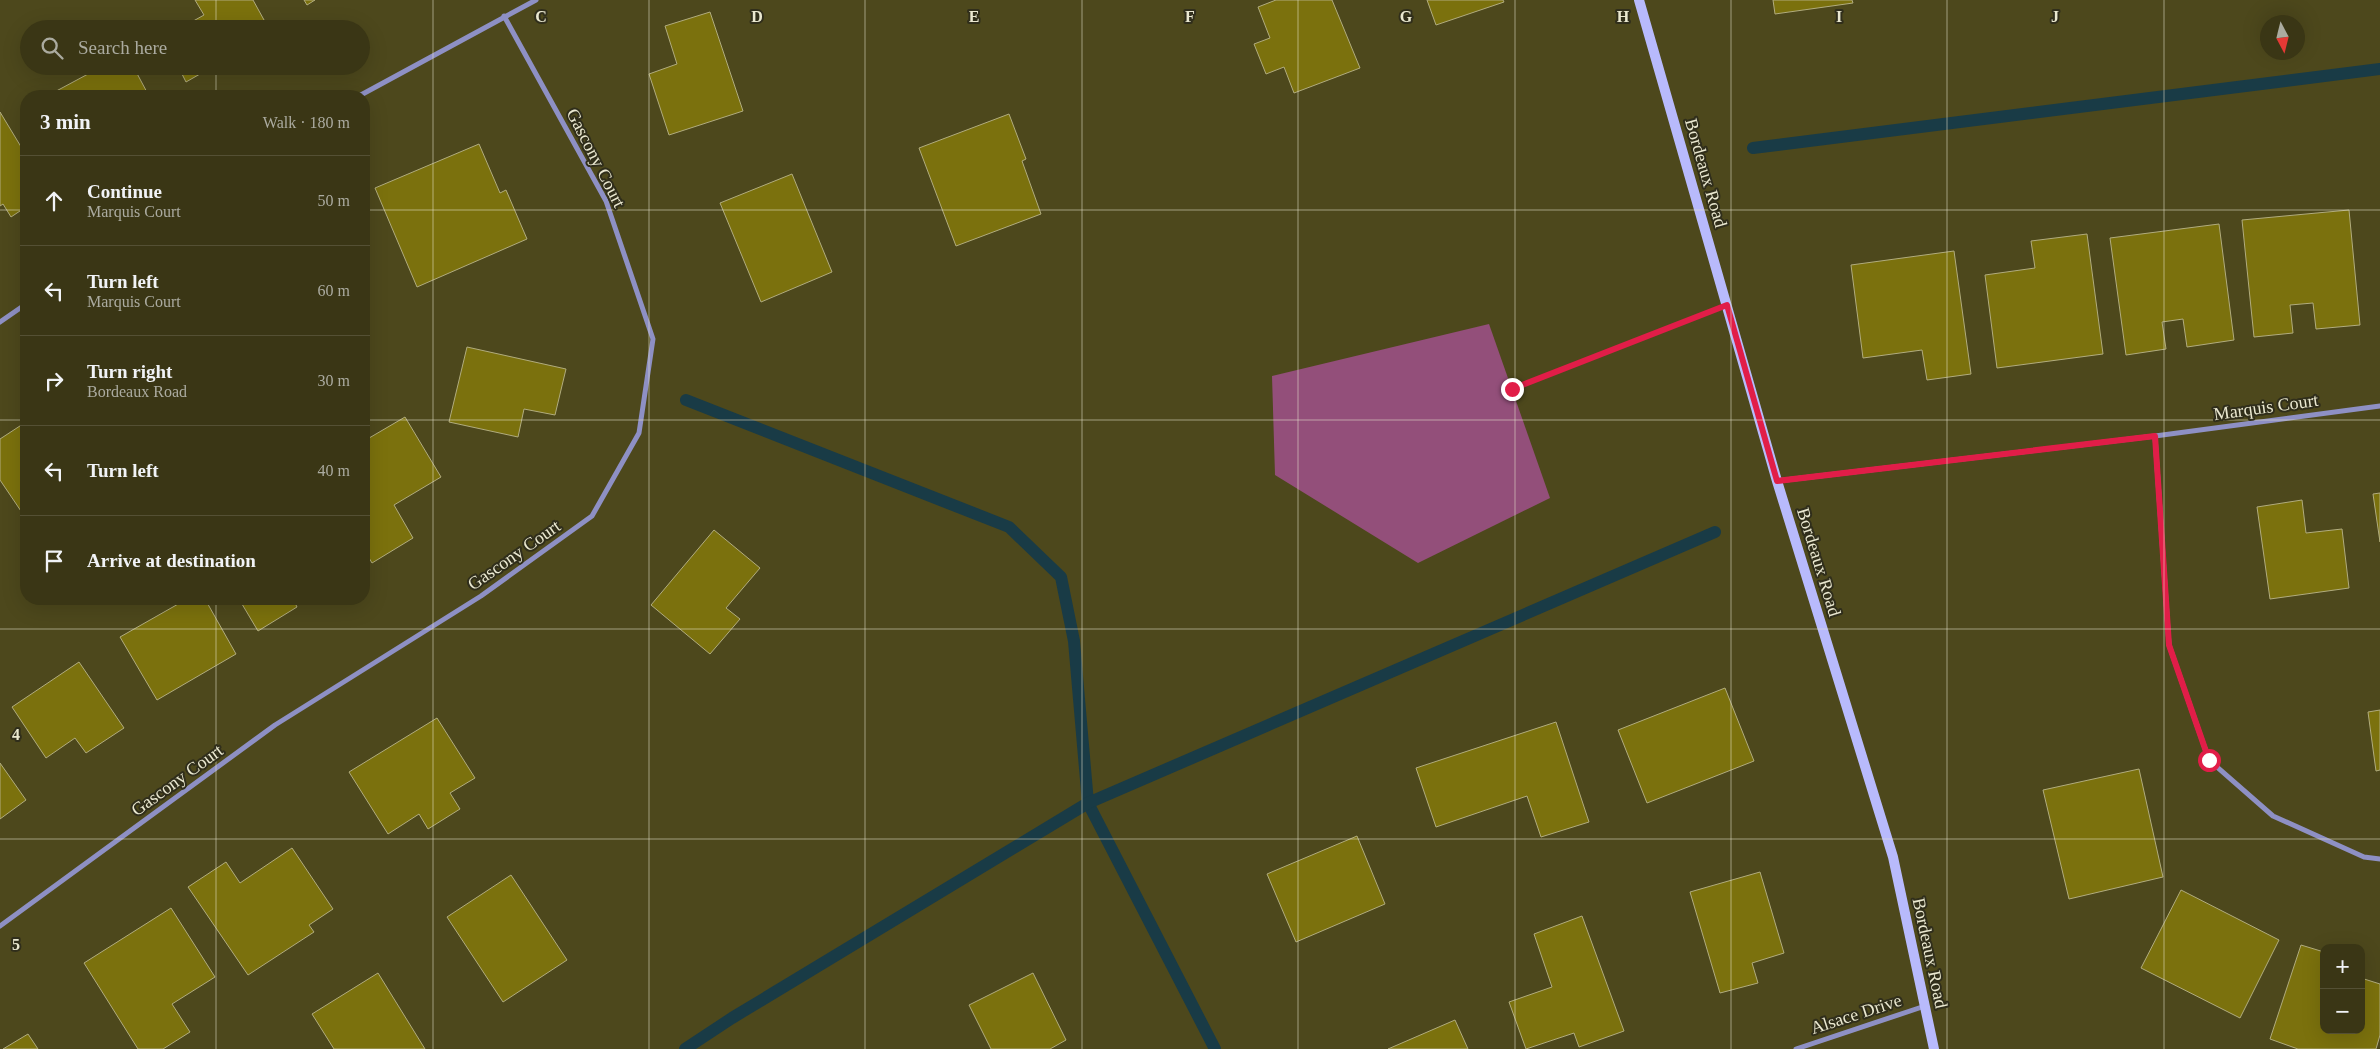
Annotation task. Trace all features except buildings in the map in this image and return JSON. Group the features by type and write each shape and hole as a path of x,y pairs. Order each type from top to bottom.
{"street":[{"path":"370,90 536,0"},
{"name":"Bordeaux Road","path":"1640,0 1777,481 1892,857 1934,1049"},
{"name":"Gascony Court","path":"0,926 276,725 481,596 592,516 630,450 639,433 653,339 606,201 504,16"},
{"path":"0,322 20,308"},
{"name":"Marquis Court","path":"1777,481 2155,436 2380,406"},
{"path":"2155,436 2169,645 2209,760 2273,816 2364,857 2380,859"},
{"name":"Alsace Drive","path":"1796,1049 1925,1006"}],"path":[{"path":"1512,389 1727,305"}],"shaded area":[{"path":"1489,324 1550,498 1418,563 1275,475 1272,376"}],"waterway":[{"path":"1753,148 2380,69"},
{"path":"686,400 1009,527 1061,577 1074,641 1088,803 1215,1049"},
{"path":"685,1049 732,1018 1088,803 1715,532"}],"route":[{"path":"1512,389 1727,305 1777,481 2155,436 2169,645 2209,760"}]}
